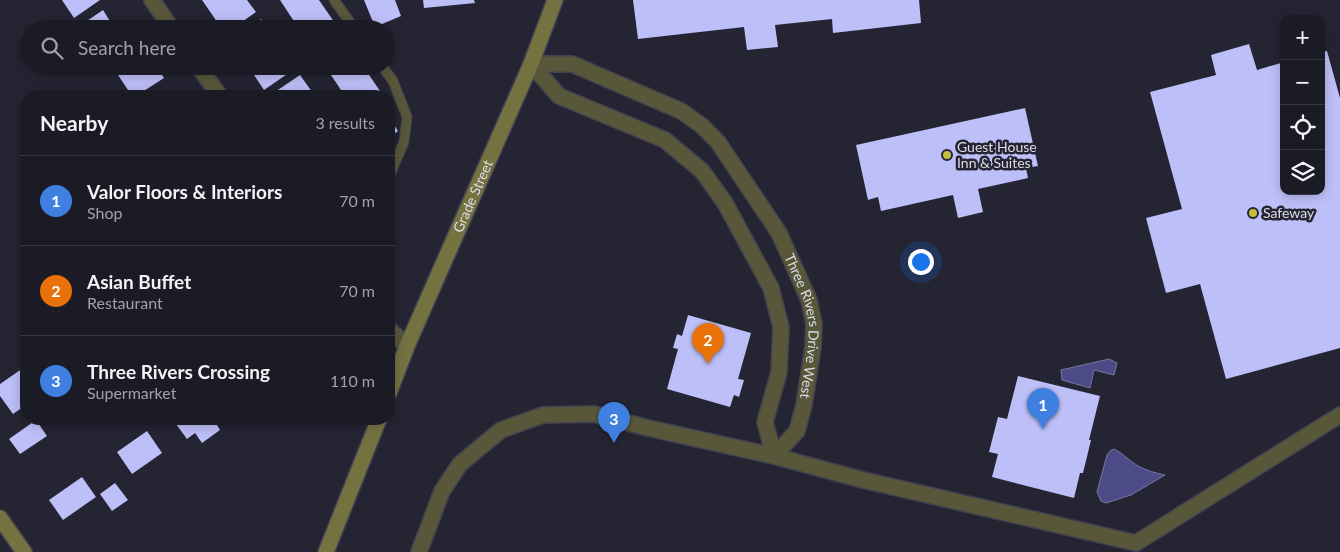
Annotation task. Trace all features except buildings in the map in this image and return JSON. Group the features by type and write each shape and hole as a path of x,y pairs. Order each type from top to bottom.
{"main road":[{"name":"Grade Street","path":"395,378 531,64 555,0"},
{"path":"326,552 377,425"},
{"path":"0,518 24,552"}],"street":[{"path":"152,0 166,20"},
{"name":"Three Rivers Drive West","path":"531,64 559,96 665,140 702,172 725,203 771,288 781,327 779,372 765,422 774,456"},
{"name":"Three Rivers Drive West","path":"531,64 572,64 681,111 701,125 718,142 779,233 809,300 814,324 813,347 804,405 797,431 774,456"},
{"path":"205,75 216,90"},
{"path":"395,334 408,346"},
{"path":"419,552 442,491 460,464 501,430 543,415 594,414 774,456 862,480 1136,543 1340,415"}],"lane":[{"path":"334,0 348,20"},
{"path":"389,75 393,81 407,117 404,142 395,163"}],"shaded area":[{"path":"1109,359 1117,363 1114,375 1094,370 1090,388 1062,380 1061,370"},
{"path":"1114,449 1141,468 1165,475 1131,495 1106,503 1101,501 1097,492 1107,455"}],"place":[{"name":"Guest House Inn & Suites","path":"947,155"},
{"name":"Safeway","path":"1253,213"},
{"name":"Asian Buffet","path":"708,364"},
{"name":"Valor Floors & Interiors","path":"1043,429"},
{"name":"Three Rivers Crossing","path":"614,443"}]}
